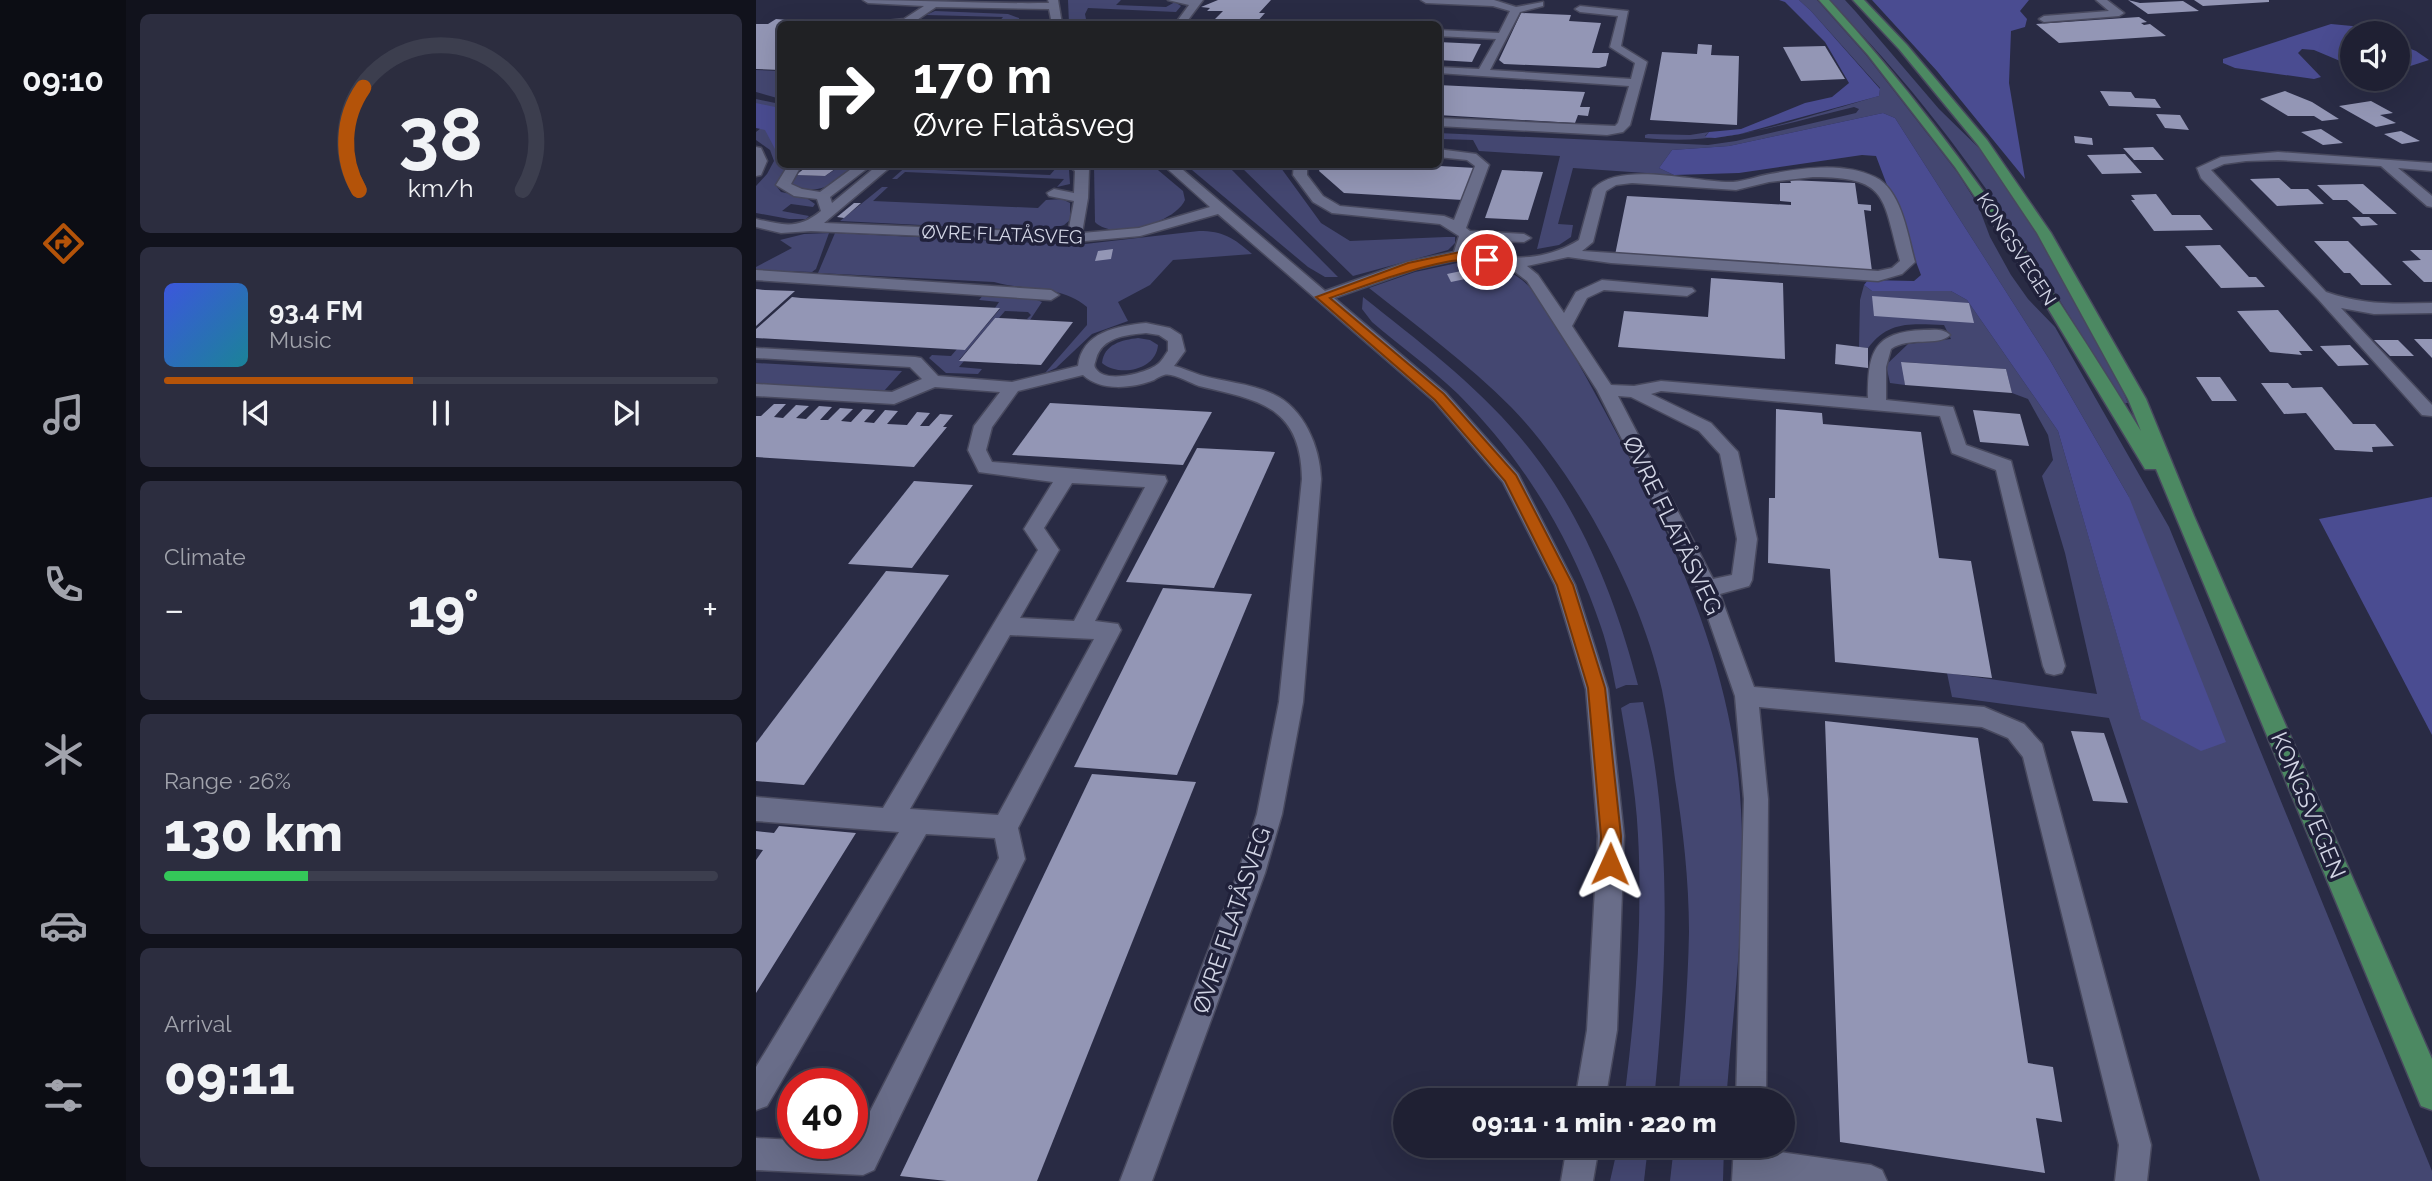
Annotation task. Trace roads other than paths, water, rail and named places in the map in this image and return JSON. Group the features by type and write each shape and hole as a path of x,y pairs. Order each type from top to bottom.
{"main road":[{"name":"KONGSVEGEN","path":"1824,0 1928,118 2018,247 2183,516"},
{"name":"KONGSVEGEN","path":"1858,0 1903,47 1983,143 2044,233 2090,310 2137,399 2183,516 2432,1095"}],"street":[{"path":"868,0 950,2 995,7 1053,3 1056,21"},
{"path":"977,4 1001,0"},
{"path":"1173,0 1196,1"},
{"path":"1426,0 1494,3 1516,10 1539,4"},
{"path":"2044,19 2119,13 2101,0"},
{"path":"1182,21 1196,1"},
{"path":"908,21 934,3"},
{"path":"1442,122 1619,130 1624,125 1634,83 1644,57 1615,47 1624,13 1580,9"},
{"path":"1483,73 1516,10"},
{"path":"1442,33 1503,36"},
{"path":"1442,70 1634,83"},
{"path":"756,151 761,161 756,172"},
{"path":"1442,153 1471,157 1482,164 1462,240"},
{"path":"2428,411 2206,175 2204,167 2211,162 2227,158 2311,158 2432,167"},
{"path":"2386,164 2432,203"},
{"path":"794,168 783,185 799,193 823,196 862,168"},
{"path":"811,227 883,168"},
{"path":"1074,238 1081,198 1080,168"},
{"path":"1173,168 1440,397 1511,479 1565,585 1597,688 1611,836 1602,1030 1592,1088"},
{"path":"1301,168 1300,175 1318,199 1337,210 1444,220 1462,240 1515,264 1568,253 1611,259 1878,276 1898,271 1908,262 1883,190 1872,180 1844,174 1801,172 1752,179 1736,186 1632,179 1613,181 1600,189 1586,242 1568,253"},
{"path":"1054,193 1081,198"},
{"path":"823,196 829,213"},
{"name":"ØVRE FLATÅSVEG","path":"756,223 781,229 811,227 1074,238 1140,232 1220,209"},
{"name":"ØVRE FLATÅSVEG","path":"756,240 781,229"},
{"path":"1322,297 1412,265 1462,240 1524,238"},
{"name":"ØVRE FLATÅSVEG","path":"1515,264 1533,278 1606,390 1709,589 1746,696 1756,799 1751,1088"},
{"path":"756,275 1051,295"},
{"path":"1565,325 1581,295 1602,285 1687,291"},
{"path":"2321,295 2348,305 2374,309 2432,308"},
{"path":"756,390 894,398 933,381 1012,387 1087,369 1104,381 1119,382 1135,380 1163,369 1178,351 1178,343 1174,335 1165,330 1141,328 1104,339 1088,354 1087,369"},
{"path":"1877,405 1878,356 1883,345 1896,337 1942,335"},
{"path":"756,353 915,362 933,381"},
{"name":"ØVRE FLATÅSVEG","path":"1136,1181 1260,850 1278,773 1296,664 1310,489 1310,455 1298,427 1269,398 1163,369"},
{"path":"1606,390 1634,392 1661,386 1947,411 1958,449 2004,466 2054,666"},
{"path":"1012,387 983,426 977,450 986,467 1017,472 1158,481 1080,630"},
{"path":"1634,392 1705,427 1729,452 1747,539 1742,580 1709,589"},
{"path":"890,820 1049,550 1034,529 1067,475"},
{"path":"756,1154 863,1159 1012,859 1005,827 1110,630 1006,626"},
{"path":"1746,696 1984,717 2016,731 2034,752 2135,1145 2132,1181"},
{"path":"756,809 919,823 1005,827"},
{"path":"756,1096 919,823"},
{"path":"1577,1181 1581,1158"},
{"path":"1749,1163 1871,1181"}]}
